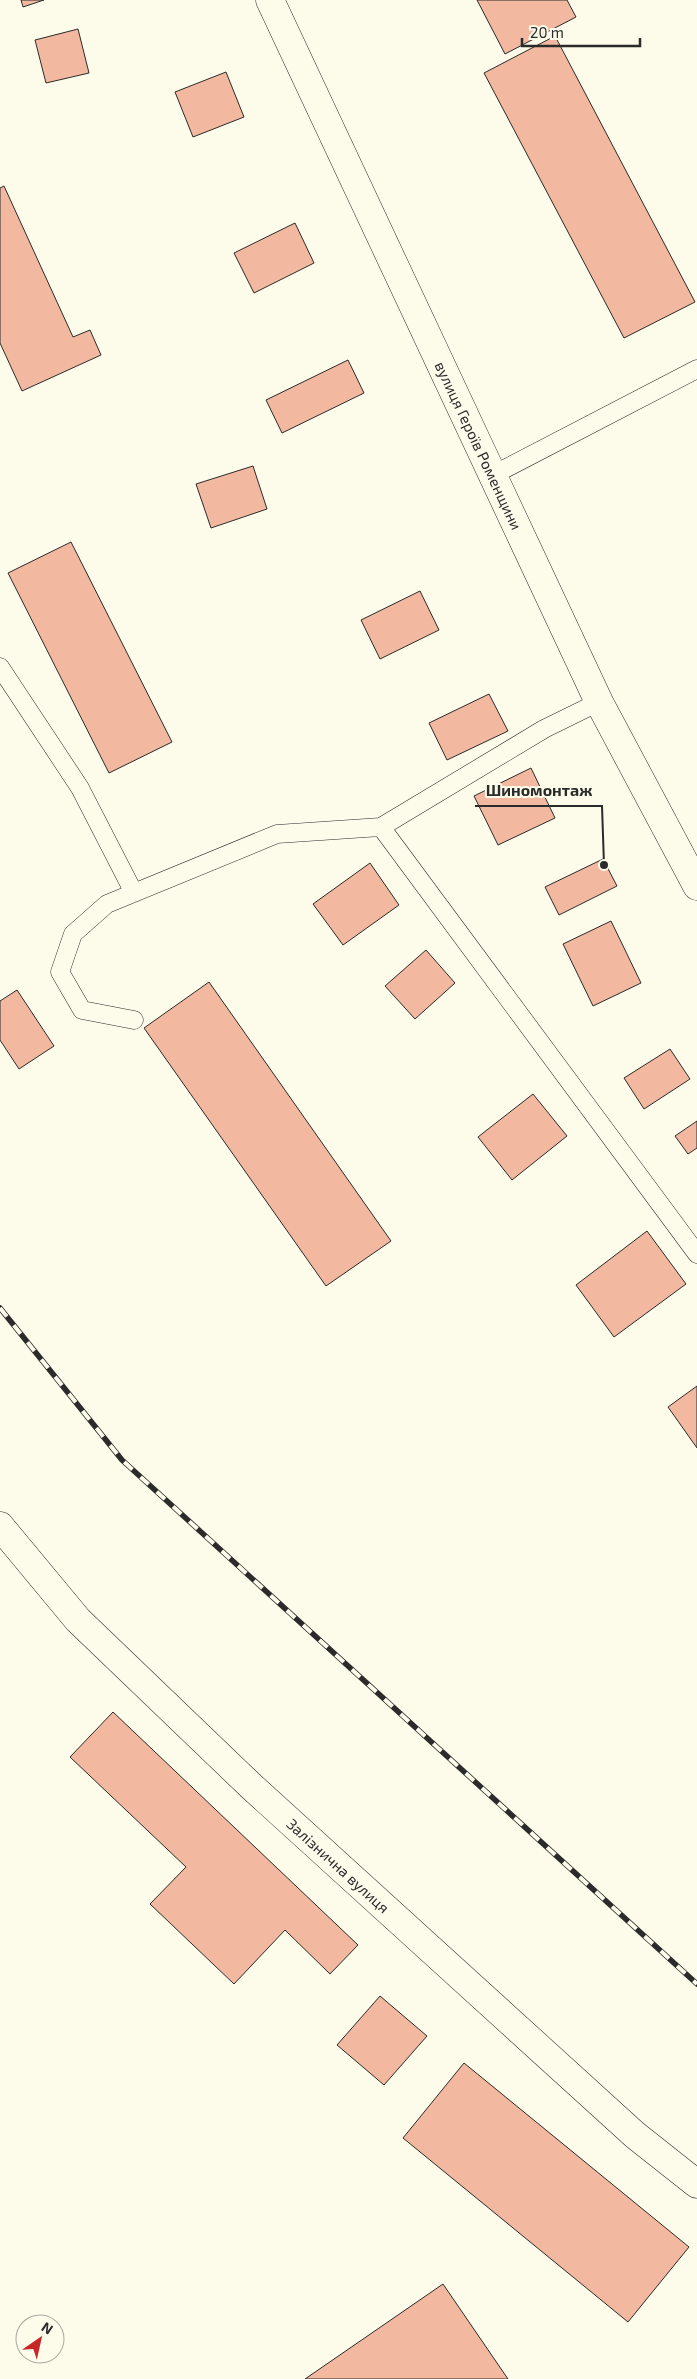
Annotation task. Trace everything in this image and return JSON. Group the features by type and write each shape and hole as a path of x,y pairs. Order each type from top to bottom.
{"street":[{"name":"вулиця Героїв Роменщини","path":"270,0 599,702 697,886"},
{"name":"Залізнична вулиця","path":"0,1526 78,1620 251,1786 635,2135 697,2184"}],"lane":[{"path":"493,475 697,369"},
{"path":"0,667 80,788 134,893"},
{"path":"134,1020 82,1010 60,972 73,934 108,904 278,834 382,827 544,729 599,702"},
{"path":"382,827 697,1254"}],"building":[{"path":"21,0 44,0 23,7"},
{"path":"477,0 567,0 576,17 505,54"},
{"path":"78,29 89,73 46,83 35,40"},
{"path":"555,36 695,302 624,338 484,73"},
{"path":"226,72 244,117 193,137 175,92"},
{"path":"4,186 73,337 90,330 101,355 22,391 0,343 0,188"},
{"path":"295,223 314,263 254,293 234,253"},
{"path":"348,360 364,393 282,433 266,400"},
{"path":"253,466 267,509 211,528 196,484"},
{"path":"71,542 172,742 109,773 8,573"},
{"path":"420,591 439,630 380,659 361,620"},
{"path":"489,694 508,731 447,760 429,723"},
{"path":"531,768 555,818 498,845 474,796"},
{"path":"603,859 617,886 559,915 545,887"},
{"path":"370,863 399,905 343,945 313,904"},
{"path":"611,921 641,983 593,1006 563,944"},
{"path":"426,950 455,983 415,1019 385,986"},
{"path":"209,982 391,1241 326,1286 144,1028"},
{"path":"17,990 54,1046 19,1069 0,1040 0,1001"},
{"path":"670,1049 690,1079 644,1109 624,1078"},
{"path":"533,1094 567,1136 512,1180 478,1137"},
{"path":"697,1121 697,1148 688,1154 675,1136"},
{"path":"647,1231 686,1284 614,1337 576,1285"},
{"path":"697,1386 697,1448 668,1407"},
{"path":"113,1712 358,1945 330,1974 285,1930 234,1984 150,1904 186,1867 70,1757"},
{"path":"380,1996 427,2036 384,2085 337,2045"},
{"path":"464,2063 689,2247 628,2322 403,2138"},
{"path":"443,2284 508,2379 305,2379"}],"railway":[{"path":"0,1308 122,1460 697,1984"}],"place":[{"name":"Шиномонтаж","path":"604,865"}]}
